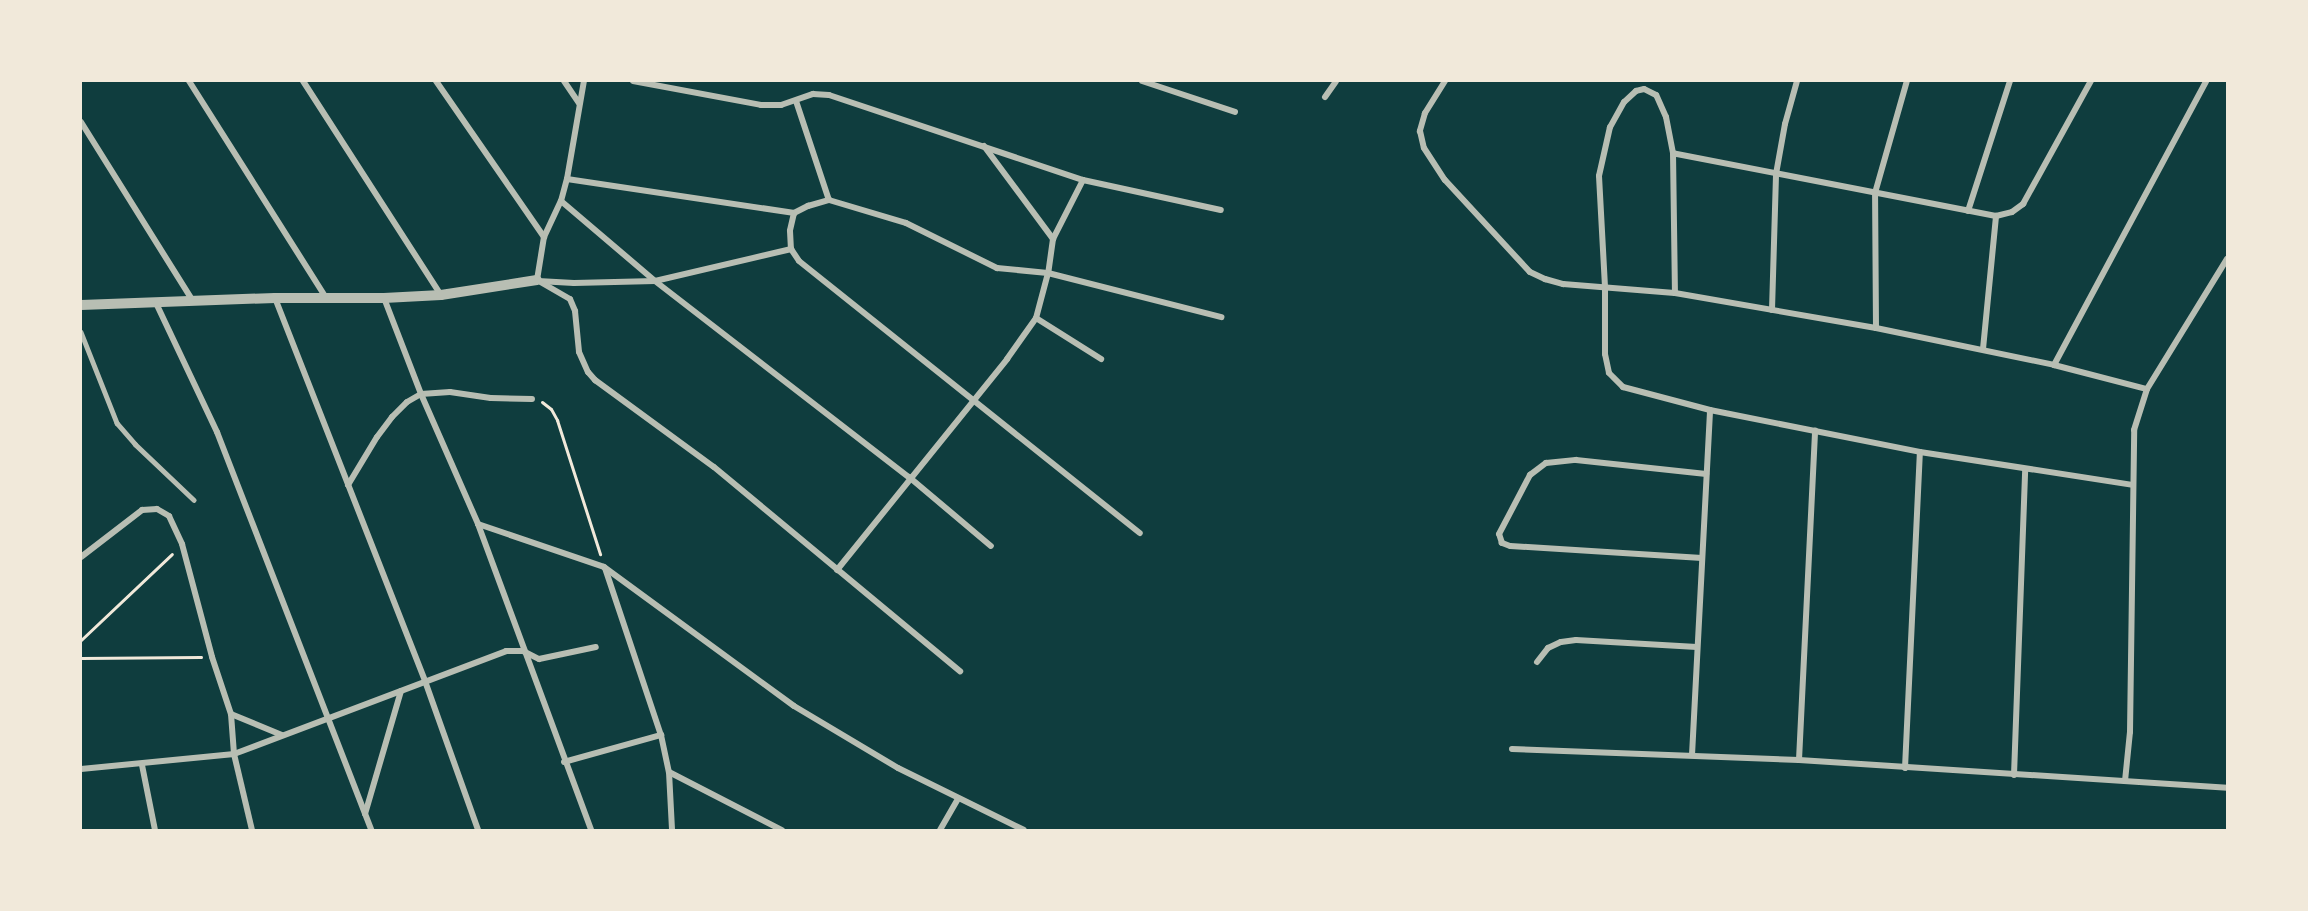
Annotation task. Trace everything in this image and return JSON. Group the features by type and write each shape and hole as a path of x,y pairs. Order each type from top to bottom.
{"street":[{"path":"189,81 326,298"},
{"path":"303,81 441,295"},
{"path":"436,81 544,237"},
{"path":"564,81 579,103"},
{"path":"537,280 544,237 561,201 567,179 584,81"},
{"path":"633,81 761,105 781,105 813,94 829,95 1083,180 1221,210"},
{"path":"1142,81 1235,112"},
{"path":"1325,97 1336,81"},
{"path":"1444,81 1425,113 1420,131 1424,148 1445,180 1530,272 1545,279 1563,284 1675,293 1876,328 2054,364 2147,389"},
{"path":"1772,310 1776,174 1785,124 1797,81"},
{"path":"1876,328 1875,193 1907,81"},
{"path":"1968,211 2010,81"},
{"path":"1673,153 1996,216 2012,212 2023,204 2091,81"},
{"path":"2054,364 2206,81"},
{"path":"1675,293 1673,153 1666,117 1656,95 1644,89 1629,96 1610,127 1599,176 1605,286 1605,354 1609,373 1623,387 1710,410 1920,452 2132,485"},
{"path":"796,101 829,200"},
{"path":"81,122 194,302"},
{"path":"984,146 1053,239"},
{"path":"567,179 794,213 829,200 906,223 996,268 1048,273 1221,317"},
{"path":"837,570 1036,318 1048,273 1053,239 1083,180"},
{"path":"561,201 655,281 909,477 991,546"},
{"path":"794,213 790,231 791,249 799,261 1140,532"},
{"path":"1983,349 1996,216"},
{"path":"81,305 441,295 537,280 574,283 655,281 791,249"},
{"path":"2125,781 2130,732 2134,430 2147,389 2227,259"},
{"path":"537,280 570,299 579,352 588,372 596,380 714,467 960,671"},
{"path":"275,298 425,681 478,830"},
{"path":"384,298 421,394 478,524 591,830"},
{"path":"156,303 217,432 371,830"},
{"path":"1036,318 1101,359"},
{"path":"348,485 392,417 407,402 421,394 450,392 491,398 532,399"},
{"path":"1692,755 1710,410"},
{"path":"1799,760 1815,430"},
{"path":"1905,768 1920,452"},
{"path":"1702,558 1510,546 1502,543 1499,534 1530,475 1546,463 1576,460 1706,474"},
{"path":"2014,775 2025,470"},
{"path":"81,557 142,510 157,509 169,516 182,544 212,657 231,714 234,754 252,830"},
{"path":"478,524 604,567 794,706 898,768 1024,830"},
{"path":"604,567 661,735 669,772 672,830"},
{"path":"1537,662 1548,648 1562,642 1576,640 1697,647"},
{"path":"81,769 142,765 234,754 506,651 523,651 539,659 596,647"},
{"path":"365,814 400,691"},
{"path":"231,714 283,735"},
{"path":"564,762 661,735"},
{"path":"1512,749 1799,760 2227,788"},
{"path":"142,765 155,830"},
{"path":"669,772 782,830"},
{"path":"940,830 958,799"}],"lane":[{"path":"81,332 117,423 135,444 194,500"}],"path":[{"path":"532,399 543,402 551,409 557,420 604,567"},
{"path":"81,640 182,544"},
{"path":"81,658 212,657"}]}
